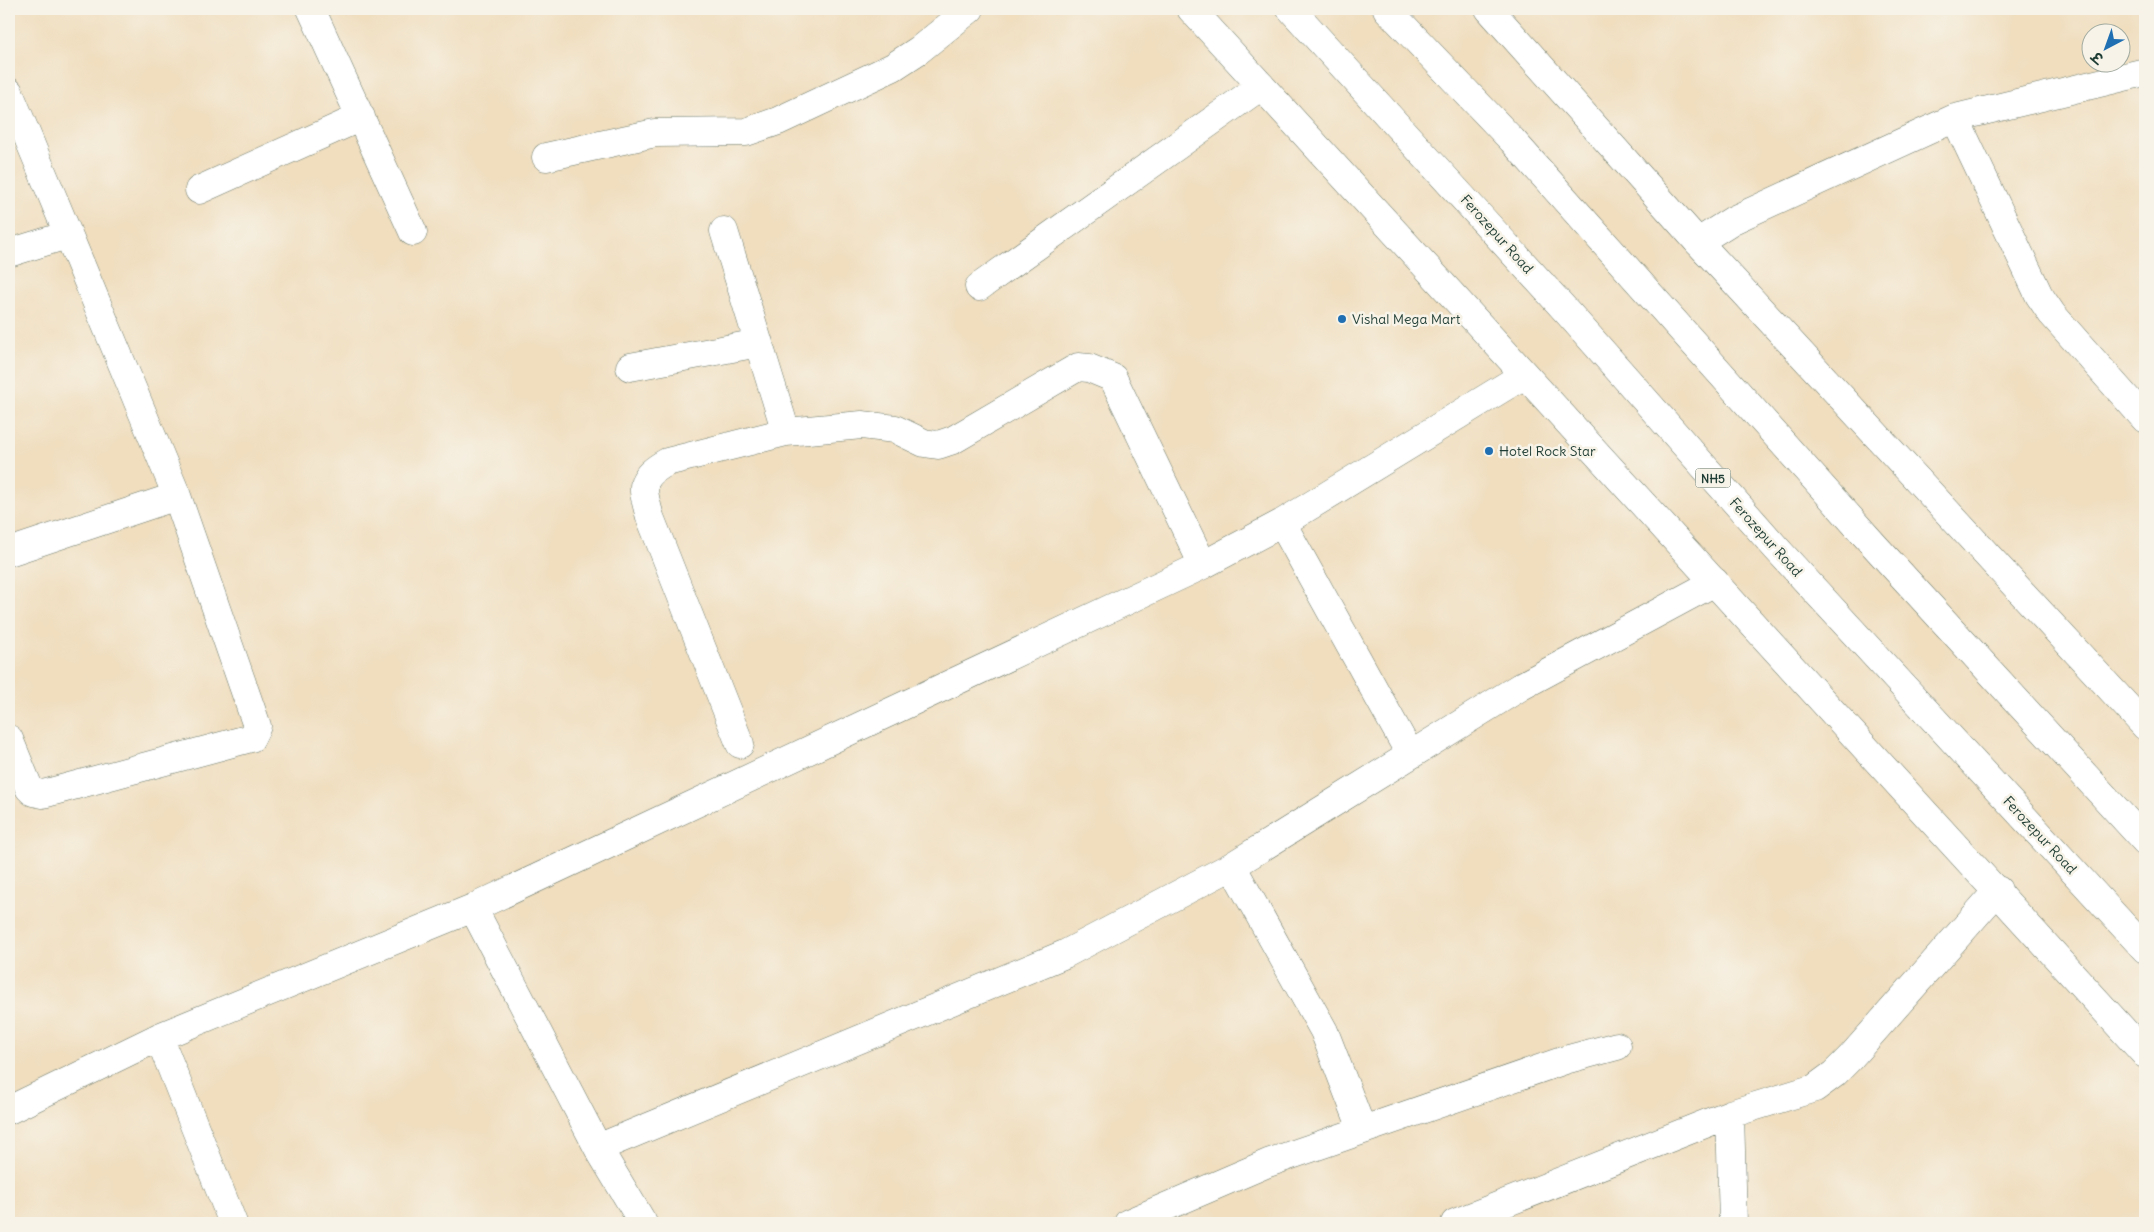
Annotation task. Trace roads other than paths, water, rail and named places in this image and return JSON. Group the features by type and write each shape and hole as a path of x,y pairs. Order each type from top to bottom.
{"main road":[{"path":"311,9 413,232"},
{"path":"546,156 656,133 746,132 778,121 893,66 919,50 970,9"},
{"path":"1191,9 1524,375 1998,890 2145,1054"},
{"name":"Ferozepur Road","path":"1291,9 1569,314 1783,556 2142,946"},
{"path":"1387,9 1512,140 1874,545 2145,841"},
{"path":"1488,9 1698,242 2145,726"},
{"path":"1698,242 1733,220 1955,118 2145,72"},
{"path":"979,287 1261,86"},
{"path":"9,92 176,496 257,726 251,738 44,794 33,792 29,788 9,739"},
{"path":"199,190 361,117"},
{"path":"1955,118 2039,295 2052,314 2145,419"},
{"path":"724,230 786,432"},
{"path":"9,253 68,235"},
{"path":"630,367 759,343"},
{"path":"740,744 650,517 643,493 645,480 650,471 667,462 786,432 862,424 895,429 924,443 938,445 953,440 1078,368 1089,368 1113,378 1203,565"},
{"path":"9,1110 159,1037 473,908 1203,565 1282,523 1524,375"},
{"path":"9,552 176,496"},
{"path":"1282,523 1410,754"},
{"path":"598,1148 1065,954 1232,866 1520,687 1716,582"},
{"path":"1232,866 1324,1031 1362,1129"},
{"path":"1455,1223 1730,1114 1814,1088 1834,1074 1998,890"},
{"path":"473,908 598,1148 643,1223"},
{"path":"159,1037 233,1223"},
{"path":"1128,1223 1268,1163 1565,1060 1617,1046"},
{"path":"1730,1114 1733,1223"}],"place":[{"name":"Vishal Mega Mart","path":"1342,319"},
{"name":"Hotel Rock Star","path":"1489,451"}]}
